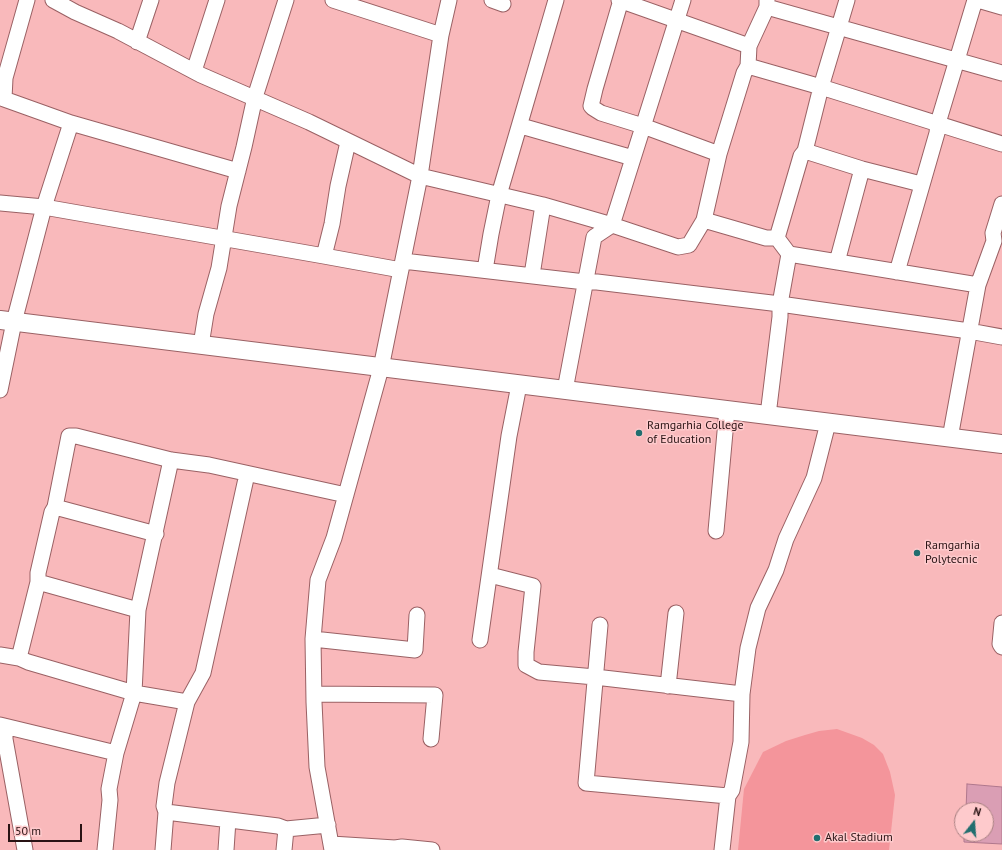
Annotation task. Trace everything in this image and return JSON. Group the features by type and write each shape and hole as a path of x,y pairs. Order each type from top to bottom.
{"main road":[{"path":"7,321 1002,444"}],"street":[{"path":"27,0 2,77 4,99 70,123 238,171"},
{"path":"53,0 75,12 118,31 194,71 309,122 420,176 543,205 612,225 678,247 688,245 704,220 719,154 744,73 748,66 749,46 767,4 1002,73"},
{"path":"137,42 151,0"},
{"path":"194,71 217,0"},
{"path":"201,345 206,314 219,268 229,206 255,97 286,0"},
{"path":"333,0 441,35"},
{"path":"432,850 402,847 332,847 317,767 313,639 318,580 334,538 381,368 420,176 441,35 449,0"},
{"path":"485,270 500,195 556,0"},
{"path":"719,154 643,126 601,113 593,108 592,106 595,89 620,0 749,46"},
{"path":"564,390 594,237 612,225 683,0"},
{"path":"777,238 801,156 805,151 821,87 847,0"},
{"path":"897,272 921,184 937,133 938,123 975,0"},
{"path":"978,0 1002,7"},
{"path":"748,66 821,87 1002,144"},
{"path":"0,390 7,321 70,123"},
{"path":"521,126 633,158"},
{"path":"324,256 332,224 338,186 348,142"},
{"path":"805,151 862,169 921,184"},
{"path":"837,262 862,169"},
{"path":"0,203 44,208 223,240 324,256 402,266 485,270 585,282 597,282 780,304 1002,337"},
{"path":"950,438 978,285 998,242 993,233 1002,204"},
{"path":"532,275 543,205"},
{"path":"704,220 766,238 777,238"},
{"path":"777,238 789,254 978,285"},
{"path":"768,415 780,317 780,304 789,254"},
{"path":"480,640 509,436 519,385"},
{"path":"716,531 726,410"},
{"path":"722,850 728,796 732,790 741,742 742,694 748,648 758,608 776,570 786,539 814,478 828,423"},
{"path":"19,658 38,582 38,574 52,512 55,506 69,436 76,436 172,460 209,465 346,495"},
{"path":"104,850 110,800 109,789 116,753 134,693 138,610 172,460"},
{"path":"163,850 166,812 164,806 167,782 188,702 203,674 247,474"},
{"path":"55,506 156,534"},
{"path":"490,575 533,586 526,665 539,672 742,694"},
{"path":"38,582 138,610"},
{"path":"668,686 676,613"},
{"path":"313,639 414,650 418,615"},
{"path":"1002,623 1000,644 1002,647"},
{"path":"600,625 586,783 728,796"},
{"path":"0,655 19,658 28,662 134,693 188,702"},
{"path":"314,694 434,695 431,739"},
{"path":"25,850 3,726 116,753"},
{"path":"166,812 278,826 286,829 328,824"},
{"path":"226,850 228,820"},
{"path":"284,850 286,829"}],"shaded area":[{"path":"837,729 862,738 874,745 883,754 890,772 895,795 889,850 738,850 744,789 763,752 786,741 805,735 819,731"}],"building":[{"path":"967,784 1002,787 1002,844 964,842 994,842 994,802 966,802"}],"place":[{"name":"Ramgarhia College of Education","path":"639,433"},
{"name":"Ramgarhia Polytecnic","path":"917,553"},
{"name":"Akal Stadium","path":"817,838"}]}
